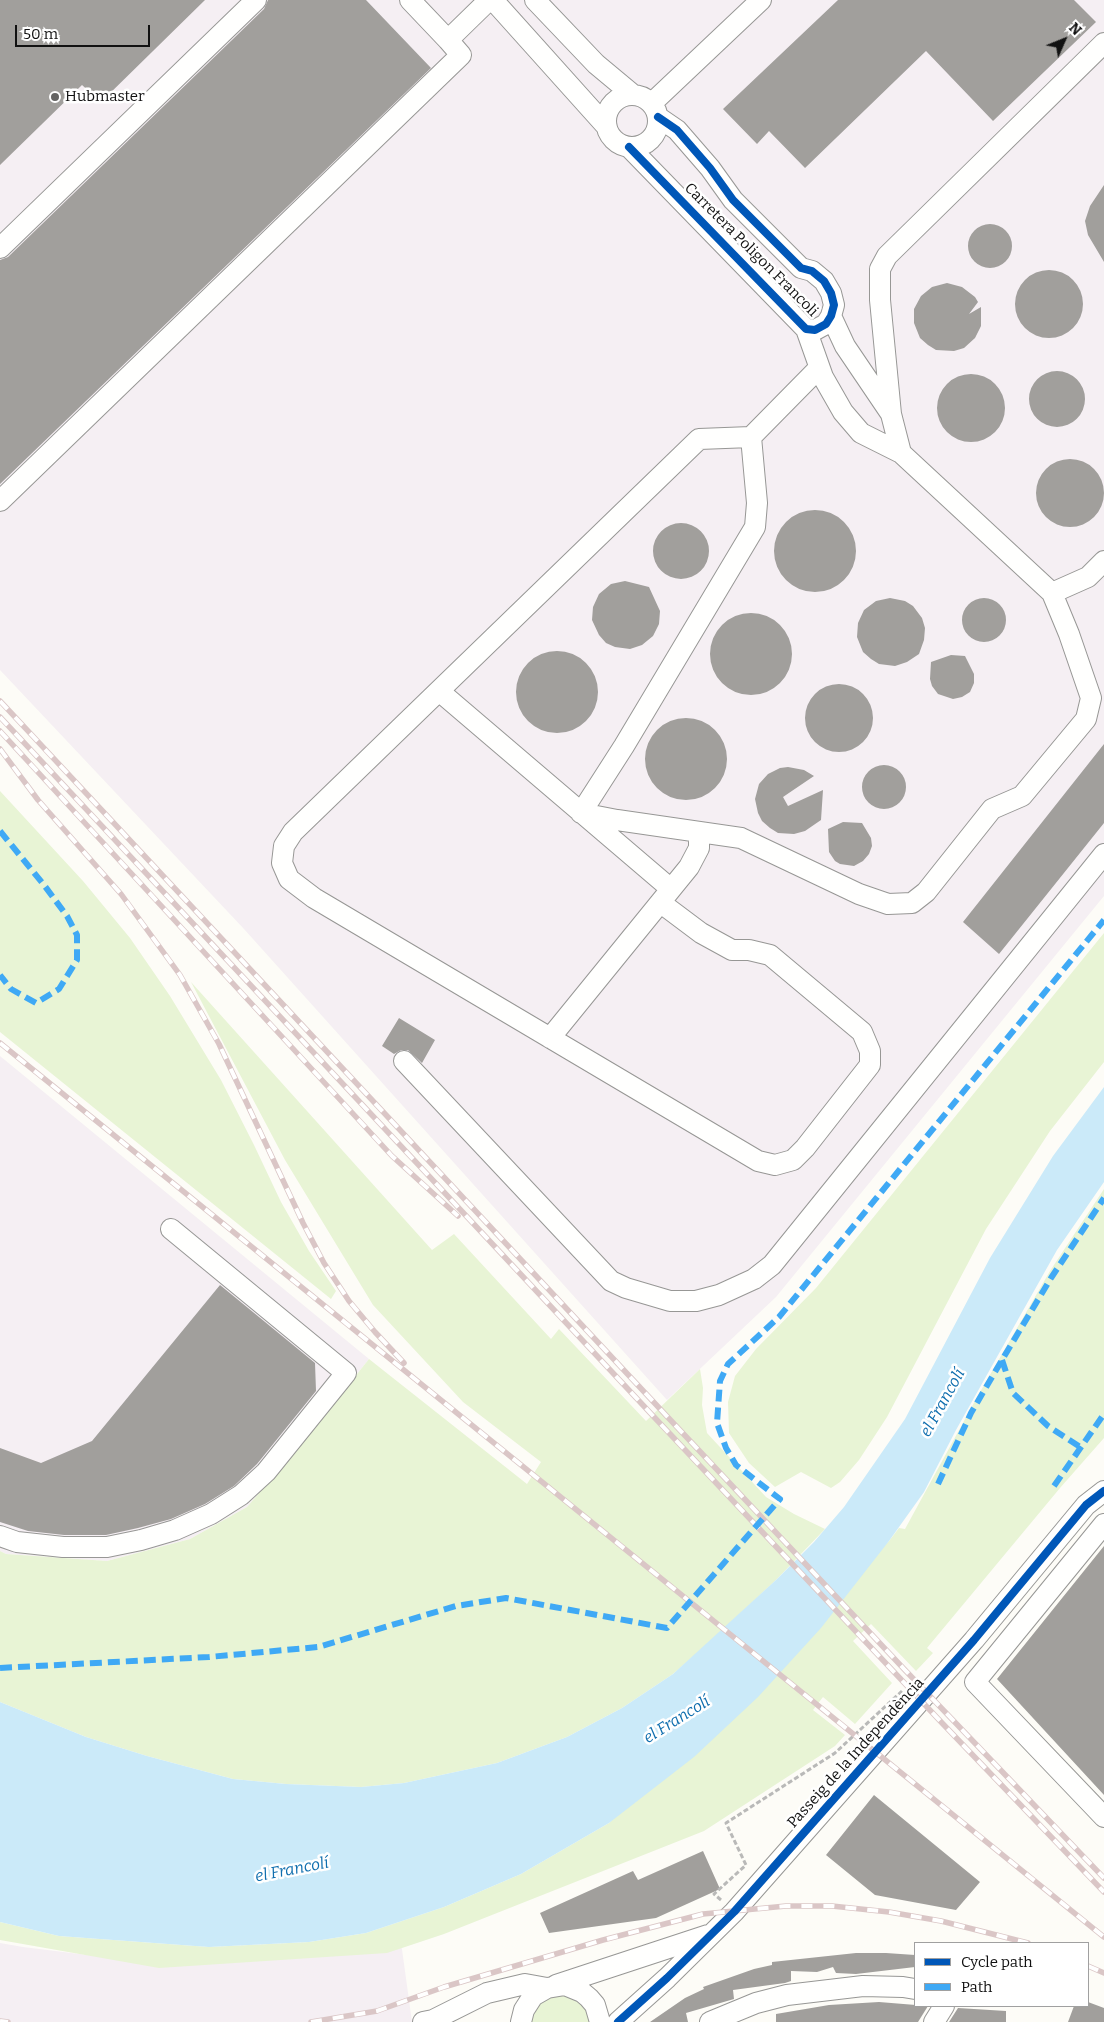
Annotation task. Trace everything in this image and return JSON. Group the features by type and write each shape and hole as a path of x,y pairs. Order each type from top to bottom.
{"street":[{"path":"0,248 256,0"},
{"path":"0,501 460,55 410,0"},
{"path":"448,40 491,0 607,127 615,140 629,147 639,146 651,139 657,131 655,110 645,97 632,94 596,64 536,0"},
{"path":"655,110 761,0"},
{"path":"901,454 891,414 880,292 880,269 887,256 1104,43"},
{"path":"607,127 606,115 611,105 620,97 632,94"},
{"name":"Carretera Poligon Francoli","path":"629,147 806,328 815,330 826,324 832,316 834,305 831,293 824,281 812,271 801,268 753,221 733,200 710,168 678,130 655,110"},
{"path":"832,316 845,346 891,414"},
{"path":"581,813 741,838 859,894 888,904 912,903 926,892 992,810 1022,796 1086,719 1091,698 1069,634 1052,593 901,454 861,433 843,412 823,378 806,328"},
{"path":"438,691 581,813 701,933 732,950 749,950 770,955 862,1032 870,1051 870,1065 805,1148 793,1160 775,1165 758,1161 314,898 289,879 282,863 284,846 293,832 438,691 699,438 751,437 819,368"},
{"path":"581,813 624,746 755,527 757,503 751,437"},
{"path":"1052,593 1088,576 1104,561"},
{"path":"1084,677 1104,694"},
{"path":"550,1038 689,867 699,848 700,832"},
{"path":"404,1061 611,1281 626,1288 670,1301 696,1301 719,1295 754,1280 772,1265 1104,854"},
{"path":"0,1536 17,1542 63,1547 107,1547 175,1530 211,1514 241,1495 266,1472 346,1373 171,1229"},
{"name":"Passeig de la Independència","path":"618,2022 667,1978 734,1912 974,1640 1086,1505 1104,1491"},
{"path":"1104,1524 975,1682 1104,1817"},
{"name":"Passeig de la Independència","path":"551,1986 712,1934"},
{"path":"430,2021 487,1993 525,1984 565,1985 582,1992 595,2005 600,2022"},
{"path":"521,2022 528,2002 533,1996 551,1986"},
{"path":"710,2022 756,2003 787,1995 863,1986 903,1986 914,1989"},
{"path":"934,2022 943,2007"}],"path":[{"path":"734,1912 714,1894 746,1865 726,1823 835,1753 908,1685"}],"shaded area":[{"path":"0,0 1104,0 1104,896 776,1297 667,1400 244,929 0,670"},
{"path":"0,1056 369,1359 297,1449 247,1507 190,1539 107,1561 6,1554 0,1551"},
{"path":"401,1942 412,2022 0,2022 0,1943 120,1959"}],"green space":[{"path":"0,791 83,881 130,938 170,996 221,1080 281,1202 309,1251 336,1291 331,1299 0,1032"},
{"path":"1104,933 1104,1062 1050,1131 986,1229 887,1417 859,1460 840,1482 831,1488 801,1472 775,1487 749,1463 729,1433 728,1402 735,1376 756,1349 816,1288"},
{"path":"191,982 432,1250 454,1234 551,1339 559,1329 646,1421 700,1369 703,1388 702,1405 707,1433 766,1497 794,1514 825,1529 777,1579 710,1642 673,1674 622,1708 567,1737 497,1763 404,1783 361,1787 286,1784 233,1779 147,1756 86,1737 0,1702 0,1551 6,1554 107,1561 190,1539 247,1507 297,1449 369,1359 527,1484 541,1462 463,1402 373,1305 285,1160"},
{"path":"1104,1189 1104,1438 927,1648 933,1653 916,1671 871,1624 853,1641 892,1683 855,1724 823,1697 813,1710 845,1735 835,1746 704,1831 444,1934 387,1953 159,1968 0,1940 0,1922 59,1936 209,1947 309,1942 366,1933 444,1907 521,1874 609,1823 889,1541 899,1528 905,1529 976,1399 1050,1271"},
{"path":"554,1996 574,1998 583,2004 589,2013 591,2022 531,2022 537,2007 544,2000"}],"water":[{"name":"el Francolí","path":"1104,1087 1104,1182 1057,1250 956,1430 924,1492 889,1541 821,1628 758,1697 694,1757 609,1823 521,1874 444,1907 366,1933 309,1942 209,1947 59,1936 0,1922 0,1702 86,1737 147,1756 233,1779 286,1784 361,1787 404,1783 497,1763 567,1737 622,1708 673,1674 777,1579 814,1542 844,1507 905,1419 990,1258 1053,1156"}],"building":[{"path":"0,0 205,0 101,102 82,85 0,165"},
{"path":"268,0 366,0 431,68 0,484 0,260 8,257 264,9"},
{"path":"838,0 1074,0 1096,22 993,121 926,51 805,168 769,131 757,144 723,109"},
{"path":"1104,185 1104,262 1088,235 1085,221 1090,206"},
{"path":"994,224 1006,230 1011,237 1011,255 1006,262 999,267 986,268 978,265 971,258 968,242 971,234 978,227"},
{"path":"1049,270 1062,273 1073,280 1080,291 1083,304 1080,317 1073,328 1062,335 1049,338 1036,335 1025,328 1018,317 1015,304 1018,291 1025,280 1036,273"},
{"path":"947,283 962,287 975,297 978,302 969,314 981,307 981,326 975,338 964,348 954,351 936,350 928,345 920,338 914,323 914,309 921,296 932,287"},
{"path":"1057,371 1068,373 1077,379 1083,388 1085,399 1083,410 1077,419 1068,425 1057,427 1046,425 1037,419 1031,410 1029,399 1031,388 1037,379 1046,373"},
{"path":"971,374 984,377 995,384 1002,395 1005,408 1002,421 995,432 984,439 971,442 958,439 947,432 940,421 937,408 940,395 947,384 958,377"},
{"path":"1070,459 1083,462 1094,469 1101,480 1104,493 1101,506 1094,517 1083,524 1070,527 1057,524 1046,517 1039,506 1036,493 1039,480 1046,469 1057,462"},
{"path":"807,510 823,510 838,517 849,528 856,543 853,567 844,580 823,592 807,592 792,585 781,574 774,559 774,543 781,528 792,517"},
{"path":"681,523 692,525 701,531 707,540 709,551 707,562 701,571 692,577 681,579 670,577 661,571 655,562 653,551 655,540 661,531 670,525"},
{"path":"625,581 649,587 660,611 659,624 653,636 642,645 630,649 615,647 606,643 599,635 592,620 593,607 599,594 611,584"},
{"path":"890,598 905,601 913,606 922,618 925,628 924,640 919,654 907,662 895,666 879,664 871,659 863,652 857,637 858,623 864,610 876,601"},
{"path":"988,598 1000,604 1005,611 1005,629 1000,636 993,641 980,642 972,639 965,632 962,616 965,608 972,601"},
{"path":"743,613 759,613 774,620 785,631 792,646 789,670 780,683 759,695 743,695 728,688 717,677 710,662 710,646 717,631 728,620"},
{"path":"549,651 565,651 580,658 591,669 598,684 595,708 586,721 565,733 549,733 534,726 523,715 516,700 516,684 523,669 534,658"},
{"path":"951,655 965,656 974,674 974,683 970,692 962,697 953,699 938,694 932,686 930,679 931,662"},
{"path":"839,684 852,687 863,694 870,705 873,718 870,731 863,742 852,749 839,752 826,749 815,742 808,731 805,718 808,705 815,694 826,687"},
{"path":"678,718 694,718 709,725 720,736 727,751 724,775 715,788 694,800 678,800 663,793 652,782 645,767 645,751 652,736 663,725"},
{"path":"1104,744 1104,823 999,954 963,922"},
{"path":"888,765 900,771 905,778 905,796 900,803 893,808 880,809 872,806 865,799 862,783 865,775 872,768"},
{"path":"788,767 804,770 814,776 783,797 788,806 823,790 821,820 805,831 794,834 778,833 762,821 755,799 759,784 768,774 780,768"},
{"path":"843,822 862,823 871,838 872,846 869,854 863,861 854,866 840,864 835,861 829,852 828,829"},
{"path":"399,1018 435,1040 422,1063 408,1050 401,1050 394,1054 382,1046"},
{"path":"220,1285 315,1363 316,1391 257,1464 234,1486 205,1504 171,1519 138,1528 106,1535 64,1535 28,1531 0,1522 0,1448 41,1463 92,1441"},
{"path":"1104,1546 1104,1795 997,1679"},
{"path":"874,1795 980,1882 956,1910 875,1895 826,1855"},
{"path":"703,1851 720,1889 656,1918 549,1933 540,1913 633,1871 638,1880"},
{"path":"856,1953 914,1955 914,1967 856,1974 836,1973 833,1967 817,1972 791,1971 791,1981 733,1990 734,1999 686,2013 688,2022 650,2022 685,1998 704,1989 703,1987 754,1969 772,1965 772,1962"},
{"path":"879,2002 927,2007 918,2022 776,2022 776,2014 829,2005"},
{"path":"1089,2002 1104,2008 1104,2022 1068,2022 1074,2007 1089,2007"},
{"path":"958,2008 1006,2011 1006,2022 949,2022"}],"railway":[{"path":"0,701 662,1411 904,1669 1104,1878"},
{"path":"0,717 655,1418 1104,1892"},
{"path":"0,731 392,1156 458,1216"},
{"path":"0,749 38,800 121,894 180,975 219,1044 303,1223 324,1263 349,1301 404,1363"},
{"path":"0,1043 1104,1937"},
{"path":"311,2022 377,2011 444,1987 603,1940 703,1914 786,1906 832,1906 889,1912 941,1921 1024,1942"},
{"path":"1089,1966 1104,1973"},
{"path":"0,2021 8,2022"}],"marked path":[{"path":"0,831 67,916 77,935 77,960 59,989 36,1003 11,989 0,975"},
{"path":"0,1668 209,1657 318,1647 456,1606 506,1598 667,1628 780,1499 736,1465 726,1448 717,1423 720,1381 728,1364 779,1317 1104,920"},
{"path":"938,1484 971,1413 1051,1278 1104,1198"},
{"path":"1002,1360 1013,1393 1048,1426 1080,1447"},
{"path":"1054,1486 1104,1414"}],"cycle path":[{"path":"629,147 806,329 815,330 826,324 831,316 834,305 831,293 824,281 812,271 801,268 733,200 710,168 677,130 658,117"},
{"path":"618,2022 667,1978 734,1912 974,1640 1086,1505 1104,1491"}],"place":[{"name":"Hubmaster","path":"55,97"}]}
